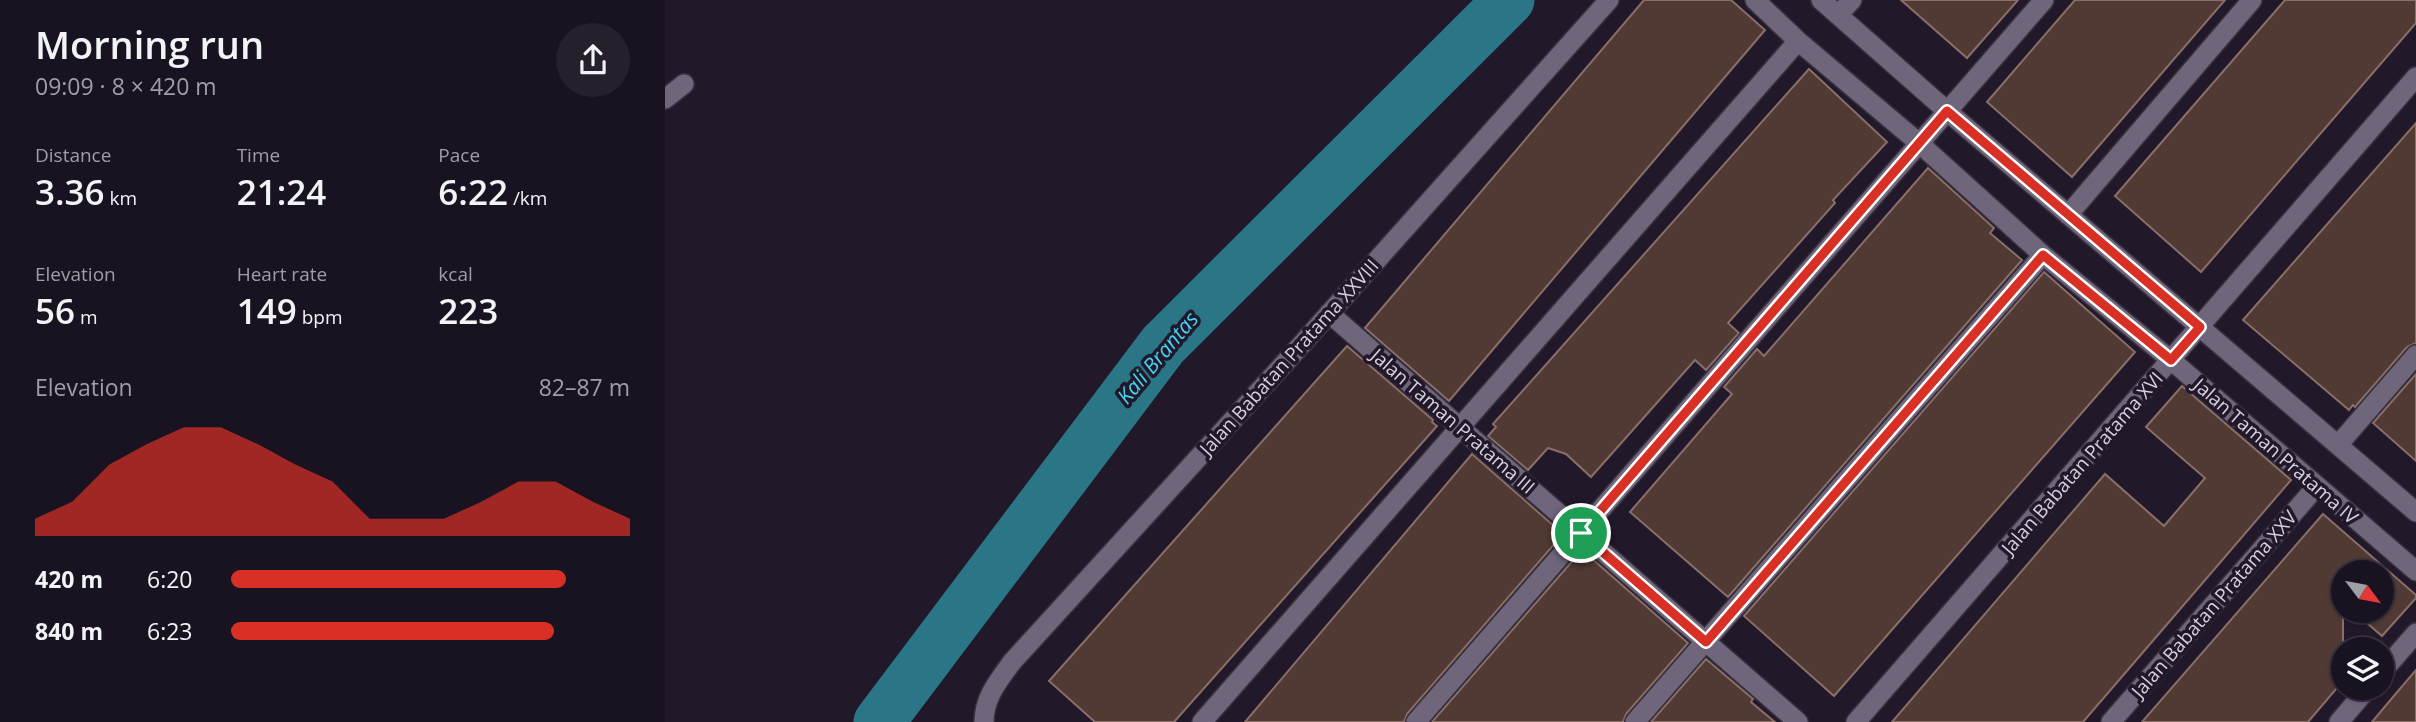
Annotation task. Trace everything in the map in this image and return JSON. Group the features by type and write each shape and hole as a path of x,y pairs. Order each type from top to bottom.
{"street":[{"name":"Jalan Babatan Pratama XXVIII","path":"984,722 984,707 995,684 1012,662 1609,0"},
{"name":"Jalan Taman Pratama IV","path":"1755,0 1798,41 2043,255 2171,360 2416,571"},
{"path":"1821,0 2416,512"},
{"path":"1838,15 1852,0"},
{"path":"1416,722 2044,0"},
{"path":"2068,215 2252,0"},
{"path":"1202,722 1798,41"},
{"name":"Jalan Babatan Pratama XVI","path":"1856,722 2416,77"},
{"path":"665,99 684,83"},
{"path":"1635,722 2043,255"},
{"name":"Jalan Taman Pratama III","path":"1329,313 1797,722"},
{"path":"2338,445 2416,355"},
{"name":"Jalan Babatan Pratama XXV","path":"2111,722 2317,486"},
{"path":"2394,658 2416,633"},
{"path":"2339,722 2358,700"}],"building":[{"path":"1644,0 1731,0 1765,30 1449,401 1365,328"},
{"path":"1901,0 2018,0 1967,58"},
{"path":"2075,0 2225,0 2072,177 1987,102"},
{"path":"2285,0 2416,0 2416,23 2201,272 2115,196"},
{"path":"1809,69 1887,142 1833,200 1835,203 1728,323 1739,333 1706,370 1695,360 1591,477 1566,454 1548,448 1528,470 1488,436 1496,427 1493,424"},
{"path":"2416,123 2416,343 2407,347 2355,407 2353,405 2349,410 2243,320"},
{"path":"1928,168 1994,228 1990,233 2022,260 1728,597 1630,512 1732,394 1724,387 1757,349 1764,356"},
{"path":"2044,272 2135,352 1834,696 1744,616"},
{"path":"1347,346 1437,426 1174,722 1095,722 1049,681"},
{"path":"2416,374 2416,461 2373,423"},
{"path":"2182,386 2291,480 2083,722 1892,722 2105,474 2164,526 2205,478 2146,427"},
{"path":"1472,454 1563,534 1407,714 1404,722 1245,722"},
{"path":"2323,514 2376,560 2331,560 2331,623 2343,623 2343,637 2331,637 2331,695 2308,722 2142,722"},
{"path":"1582,550 1688,643 1626,714 1623,722 1432,722"},
{"path":"2394,576 2416,595 2394,623"},
{"path":"2367,623 2394,623 2382,636"},
{"path":"1706,659 1753,699 1751,702 1775,722 1651,722"},
{"path":"2416,670 2416,722 2372,722 2390,700 2394,700 2394,696"}],"waterway":[{"name":"Kali Brantas","path":"879,722 1163,345 1509,0"}],"route":[{"path":"1947,111 2200,327 2171,360 2043,255 1706,642 1581,533 1947,111"}]}
